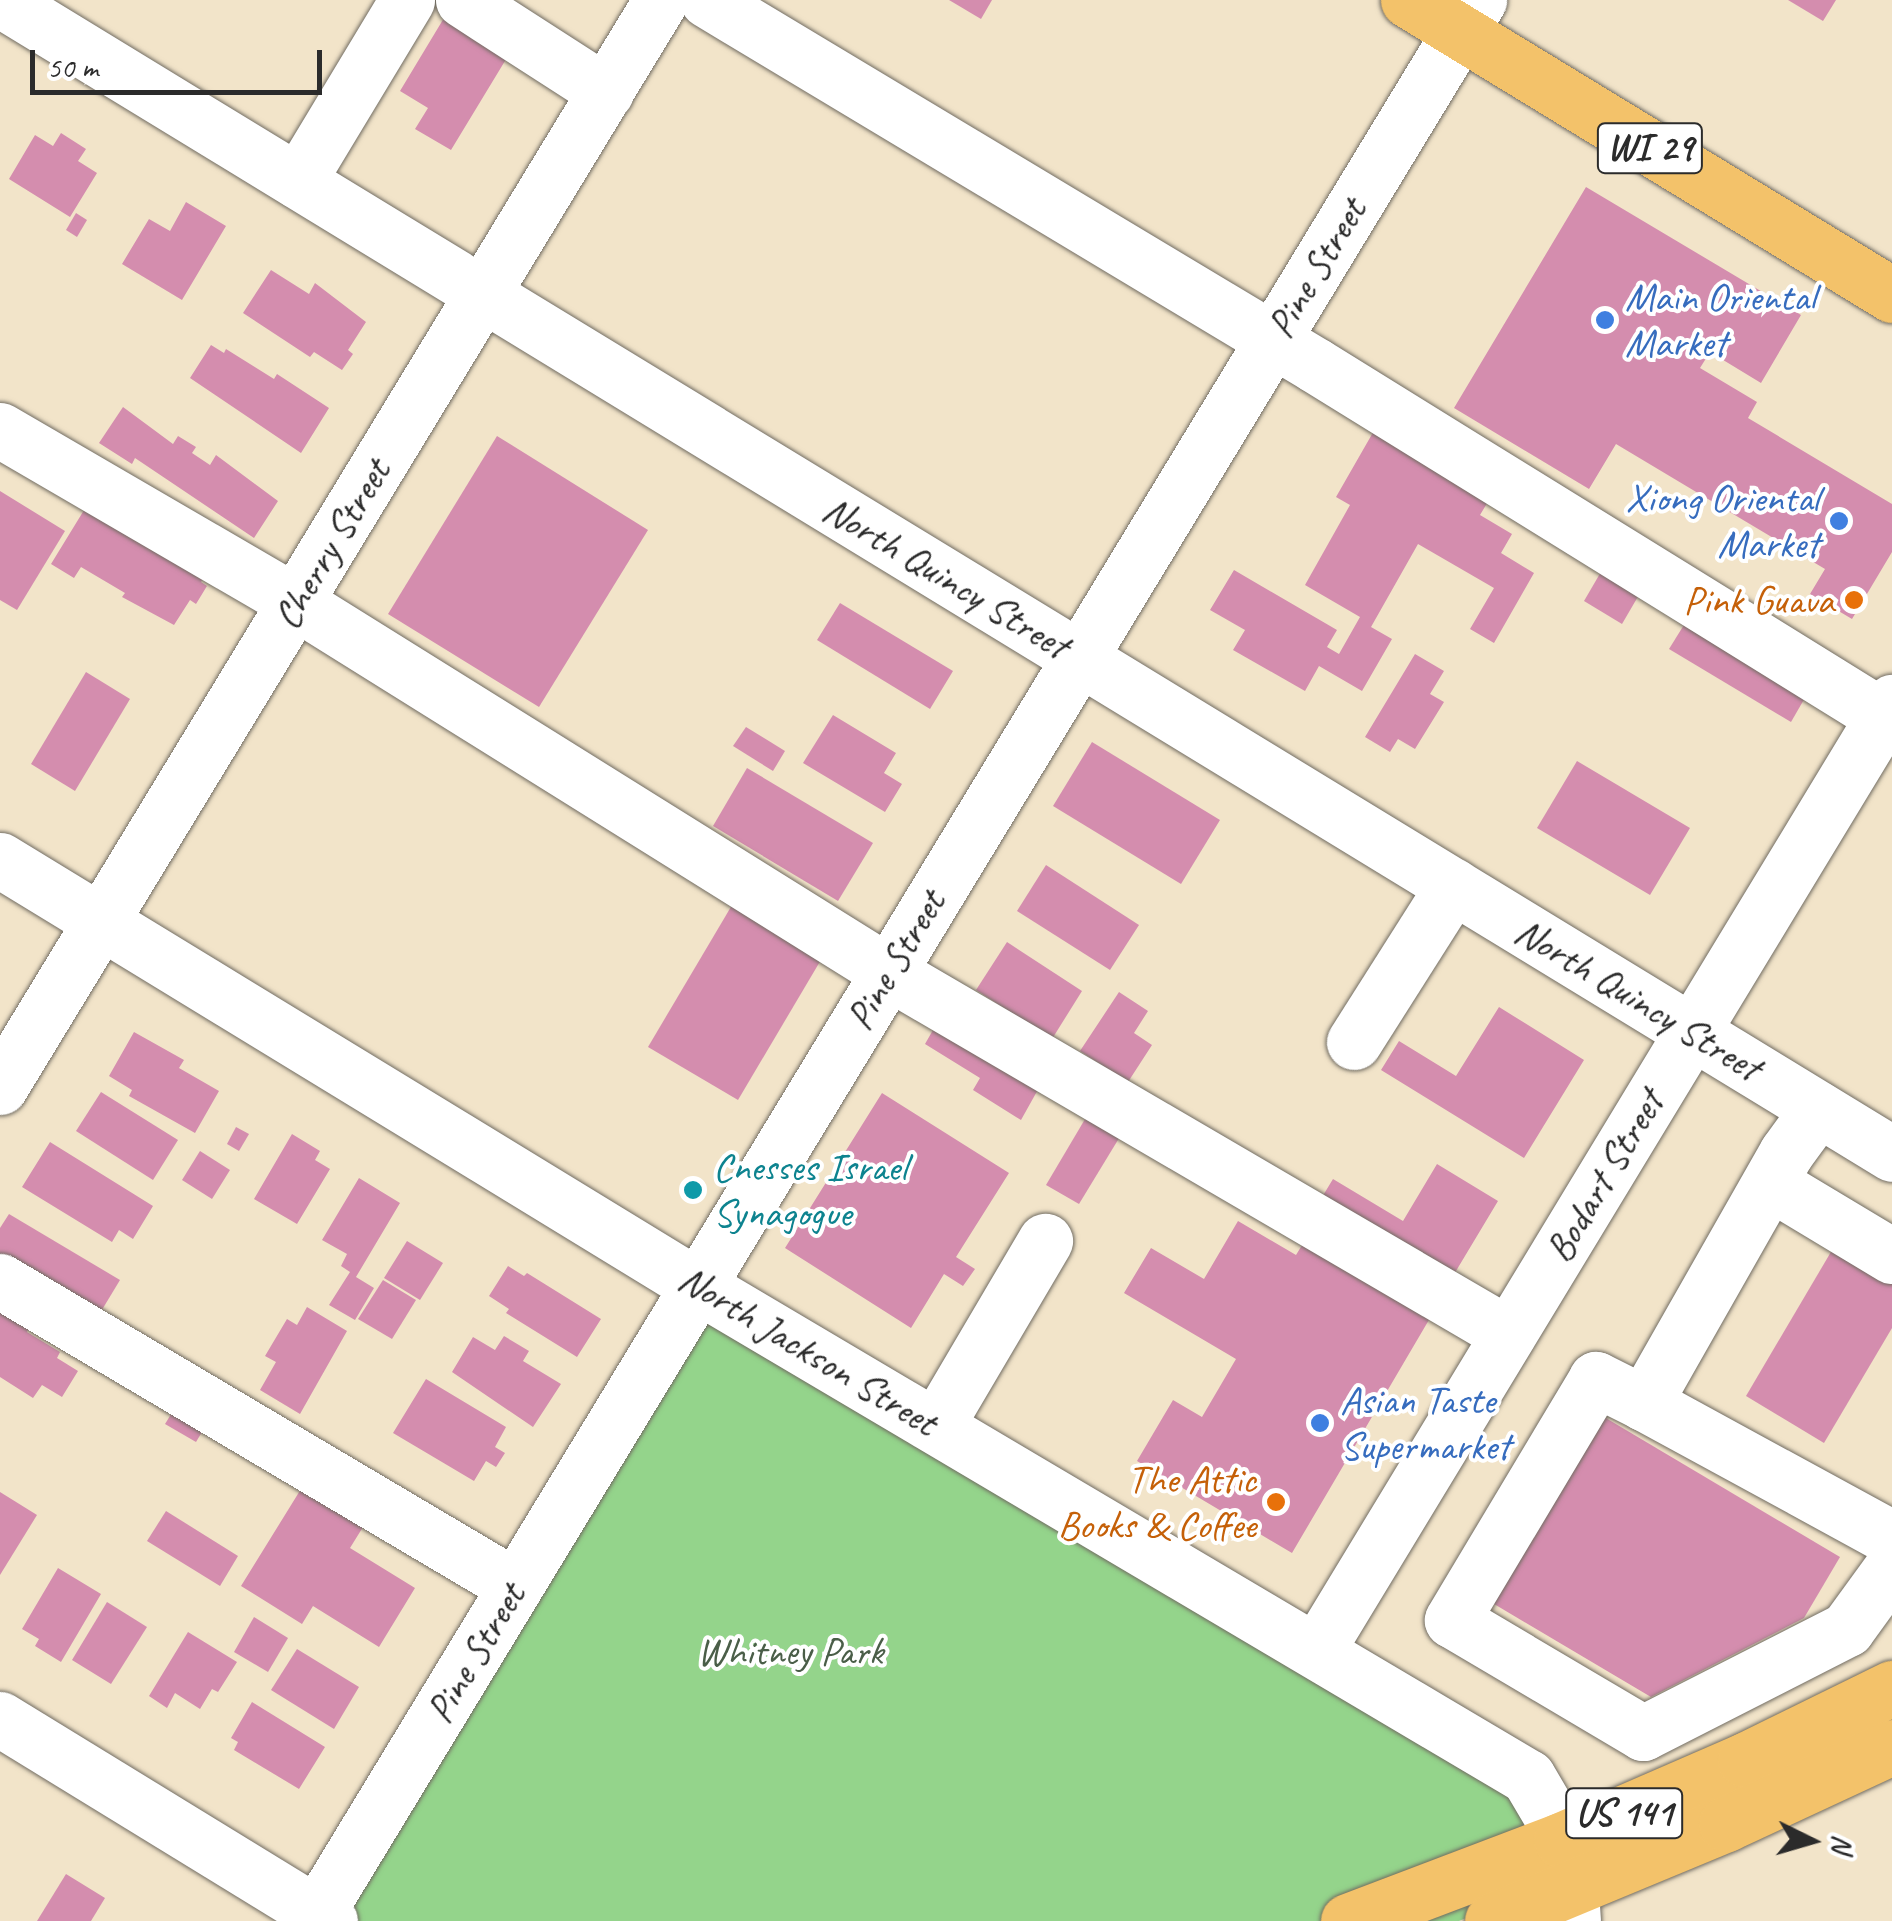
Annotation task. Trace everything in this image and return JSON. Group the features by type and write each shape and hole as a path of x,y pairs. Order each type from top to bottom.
{"main road":[{"name":"WI 29","path":"1408,0 1469,16 1892,295"},
{"name":"US 141","path":"1492,1921 1569,1881 1746,1760 1892,1688"},
{"name":"US 141","path":"1348,1921 1569,1881 1726,1824 1892,1748"}],"street":[{"name":"North Quincy Street","path":"1,0 1892,1154"},
{"path":"298,181 406,0"},
{"path":"463,0 606,92"},
{"name":"Cherry Street","path":"0,1088 661,0"},
{"path":"707,0 1889,713"},
{"name":"Pine Street","path":"320,1918 516,1586 1469,16"},
{"path":"0,430 295,602 888,972 1508,1334"},
{"name":"Bodart Street","path":"1317,1650 1889,713"},
{"name":"North Jackson Street","path":"0,860 698,1286 1528,1777 1569,1881"},
{"path":"1354,1042 1453,886"},
{"path":"1644,1404 1772,1184 1786,1153 1818,1109"},
{"path":"1772,1184 1892,1256"},
{"path":"936,1426 1045,1241"},
{"path":"0,1281 516,1586"},
{"path":"1892,1538 1596,1379 1452,1620 1643,1733 1847,1628 1892,1567"},
{"path":"0,1719 320,1918"}],"green space":[{"name":"Whitney Park","path":"698,1286 1528,1777 1570,1876 1459,1921 330,1921"}],"building":[{"path":"949,0 992,0 981,19"},
{"path":"1788,0 1836,0 1823,21"},
{"path":"444,18 508,56 451,150 415,129 428,108 400,91"},
{"path":"61,133 86,149 78,161 97,173 70,217 9,179 35,135 53,146"},
{"path":"1586,187 1801,315 1761,383 1710,352 1700,368 1757,402 1748,418 1892,504 1892,552 1852,619 1810,594 1825,569 1616,444 1589,489 1454,408"},
{"path":"186,202 226,226 182,300 122,264 149,219 170,231"},
{"path":"76,213 87,220 77,237 66,230"},
{"path":"271,270 309,294 315,283 366,322 348,350 353,354 342,370 314,352 310,357 243,313"},
{"path":"211,345 224,353 226,349 274,379 277,374 329,408 301,453 190,378"},
{"path":"123,407 173,444 178,436 196,447 192,453 210,465 216,455 278,501 254,538 135,458 132,464 99,443"},
{"path":"1379,422 1489,500 1480,515 1512,534 1501,553 1534,573 1494,643 1470,629 1494,588 1418,544 1371,627 1392,639 1362,691 1319,666 1305,691 1233,650 1245,630 1210,610 1234,570 1337,630 1327,647 1339,654 1360,617 1305,585 1350,505 1336,497"},
{"path":"497,436 648,530 539,707 388,614"},
{"path":"0,491 65,531 17,610 0,600"},
{"path":"89,502 206,574 201,582 207,586 196,604 190,600 174,625 122,597 125,593 81,567 74,578 51,564"},
{"path":"1605,565 1643,588 1622,624 1584,601"},
{"path":"840,603 953,671 930,709 817,640"},
{"path":"1692,612 1813,684 1791,722 1669,649"},
{"path":"1415,654 1444,671 1430,694 1444,702 1415,749 1398,739 1390,752 1365,737"},
{"path":"86,672 130,699 75,791 31,764"},
{"path":"833,715 896,753 884,773 902,784 885,812 803,763"},
{"path":"746,727 785,751 773,771 733,746"},
{"path":"1092,742 1220,820 1181,884 1053,806"},
{"path":"1577,761 1690,828 1650,895 1537,828"},
{"path":"747,768 873,843 838,901 713,826"},
{"path":"1046,865 1139,925 1110,970 1017,911"},
{"path":"738,895 828,948 738,1100 648,1047"},
{"path":"1007,942 1082,991 1052,1039 976,990"},
{"path":"1119,992 1148,1011 1134,1033 1152,1045 1128,1082 1080,1051"},
{"path":"1499,1007 1584,1060 1524,1158 1381,1070 1399,1041 1456,1076"},
{"path":"937,1023 1040,1086 1021,1120 973,1090 980,1078 925,1044"},
{"path":"134,1032 184,1060 179,1068 219,1091 195,1133 129,1096 132,1090 109,1076"},
{"path":"101,1092 178,1140 153,1180 76,1131"},
{"path":"882,1093 1009,1173 956,1257 975,1269 963,1286 944,1274 911,1328 785,1248"},
{"path":"1091,1109 1124,1130 1079,1204 1046,1185"},
{"path":"236,1127 249,1134 239,1151 227,1144"},
{"path":"292,1134 320,1151 315,1160 330,1169 297,1224 254,1199"},
{"path":"50,1142 153,1206 133,1239 119,1230 112,1242 22,1187"},
{"path":"200,1151 230,1170 212,1199 182,1180"},
{"path":"1437,1164 1498,1201 1447,1286 1316,1207 1333,1179 1403,1221"},
{"path":"359,1178 400,1203 356,1277 374,1288 355,1320 329,1305 350,1272 341,1266 347,1254 322,1240"},
{"path":"9,1214 120,1280 94,1323 0,1266 0,1228"},
{"path":"1238,1221 1296,1255 1307,1237 1433,1313 1292,1553 1137,1461 1173,1400 1202,1417 1236,1359 1124,1293 1151,1248 1204,1279"},
{"path":"1838,1240 1892,1272 1892,1328 1824,1443 1746,1396"},
{"path":"407,1241 443,1263 420,1300 384,1278"},
{"path":"508,1266 524,1276 527,1273 601,1319 577,1357 506,1313 509,1309 489,1296"},
{"path":"383,1280 416,1300 392,1339 358,1319"},
{"path":"307,1307 347,1331 300,1414 260,1390 276,1362 265,1356 287,1319 297,1325"},
{"path":"0,1309 29,1327 27,1332 60,1352 57,1358 78,1371 62,1397 42,1385 33,1398 0,1377"},
{"path":"504,1336 529,1351 523,1361 561,1384 533,1427 452,1372 473,1337 495,1350"},
{"path":"426,1379 506,1427 495,1447 505,1453 496,1467 486,1461 474,1481 393,1433"},
{"path":"178,1403 208,1422 196,1442 165,1424"},
{"path":"1594,1411 1840,1557 1804,1618 1651,1697 1484,1598"},
{"path":"301,1489 363,1527 350,1548 415,1588 379,1647 313,1606 302,1624 241,1586"},
{"path":"0,1492 37,1515 0,1575"},
{"path":"166,1511 238,1556 220,1586 147,1541"},
{"path":"58,1568 101,1594 61,1662 35,1646 39,1639 22,1629"},
{"path":"107,1602 147,1627 111,1684 72,1660"},
{"path":"254,1617 288,1638 268,1672 234,1652"},
{"path":"188,1632 237,1662 218,1692 212,1689 200,1709 175,1693 167,1708 149,1696"},
{"path":"297,1649 359,1687 334,1729 271,1690"},
{"path":"252,1702 325,1747 299,1789 234,1750 238,1742 231,1738"},
{"path":"66,1874 105,1898 91,1921 37,1921"}],"place":[{"name":"Main Oriental Market","path":"1605,320"},
{"name":"Xiong Oriental Market","path":"1839,521"},
{"name":"Pink Guava","path":"1854,600"},
{"name":"Cnesses Israel Synagogue","path":"693,1190"},
{"name":"Asian Taste Supermarket","path":"1320,1423"},
{"name":"The Attic Books & Coffee","path":"1276,1502"}]}
